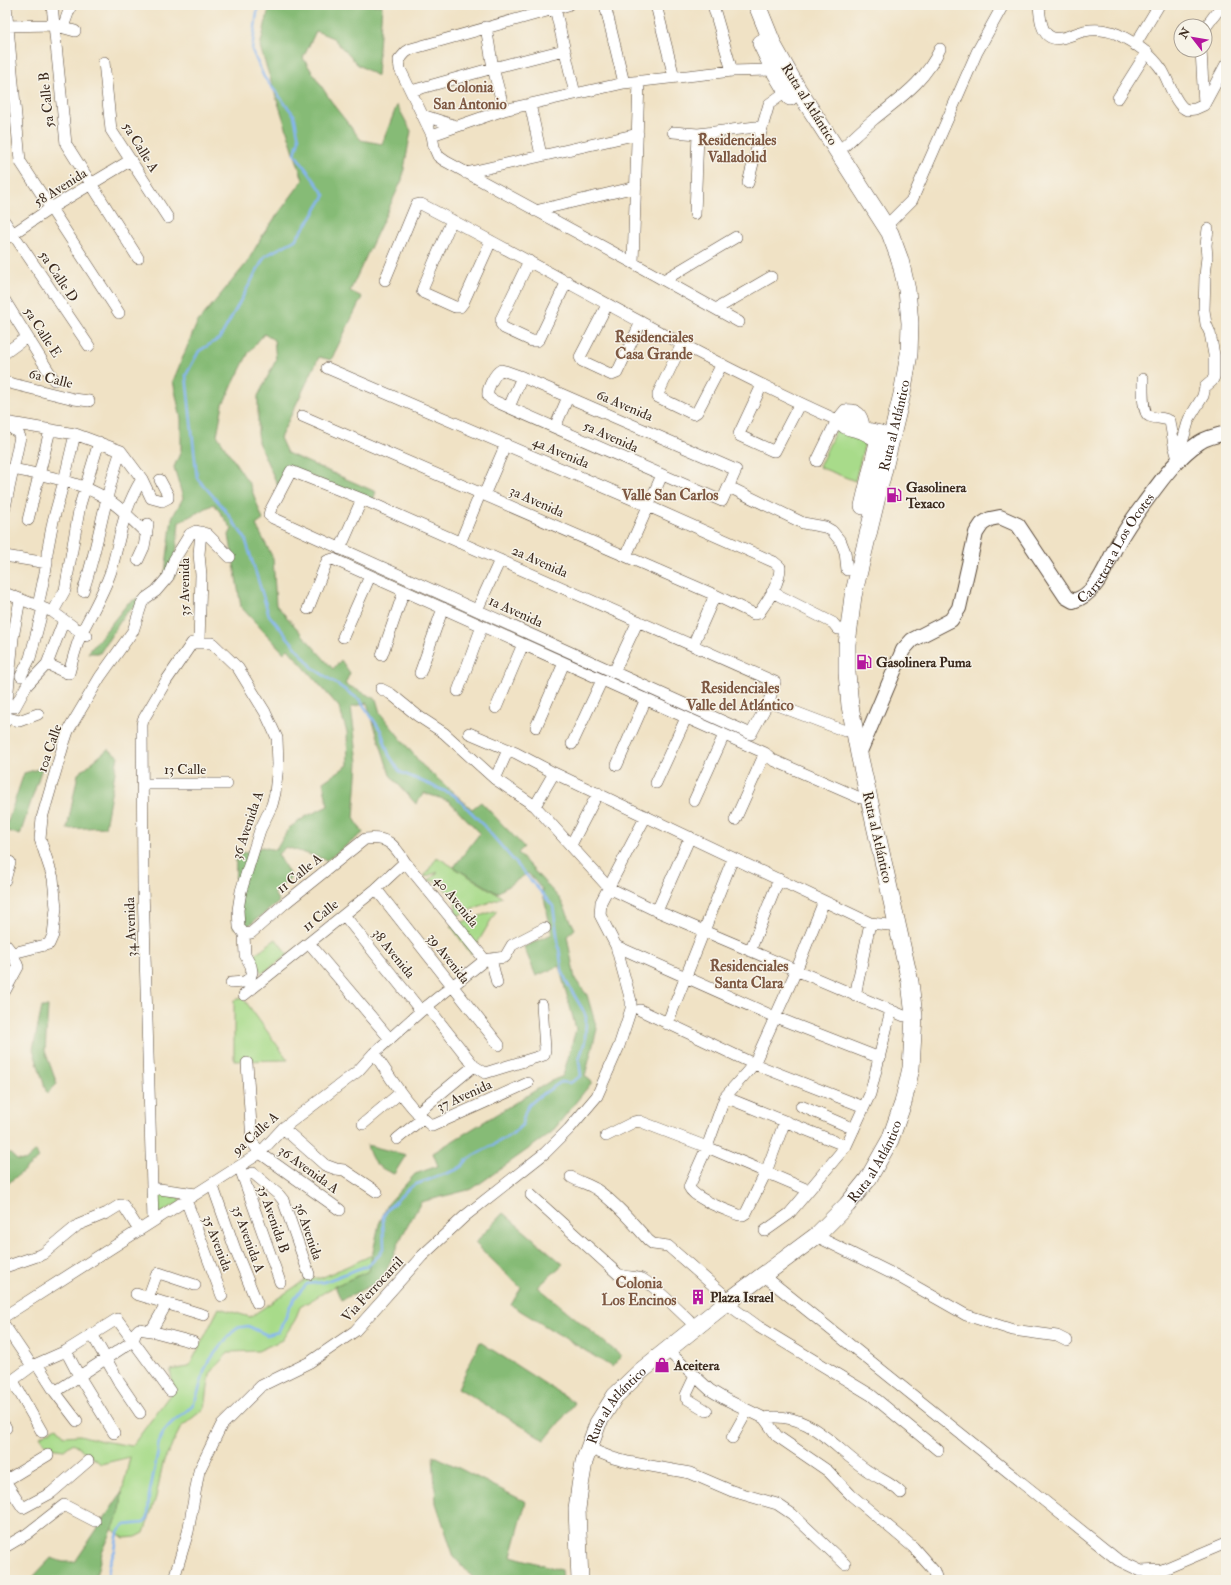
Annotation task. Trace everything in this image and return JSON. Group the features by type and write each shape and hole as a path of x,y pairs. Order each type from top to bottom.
{"highway":[{"name":"Ruta al Atlántico","path":"570,1580 566,1517 576,1452 589,1418 609,1391 634,1364 689,1320 764,1275 816,1236 846,1205 868,1179 890,1140 903,1103 911,1068 914,1016 910,982 859,754 850,706 847,673 847,644 853,596 879,463 880,436 893,386 901,327 898,301 893,277 880,238 873,224 774,70 764,50 748,5"},
{"name":"Ruta al Atlántico","path":"580,1580 577,1509 584,1462 598,1423 615,1396 641,1371 668,1351 724,1298 807,1230 834,1203 860,1173 881,1136 893,1102 901,1067 897,1013 896,954 845,731 838,685 837,644 847,570 879,463 902,394 909,354 910,323 907,290 900,260 886,226 797,88 774,47 757,5"}],"main road":[{"name":"Carretera a Los Ocotes","path":"859,754 903,650 912,640 951,620 959,608 976,533 982,524 990,519 1000,517 1018,526 1066,597 1073,601 1082,599 1090,592 1100,577 1126,530 1161,480 1180,459 1201,441 1226,433"}],"street":[{"path":"6,5 20,161 119,313"},
{"name":"5a Calle B","path":"52,5 58,26 66,144 138,258"},
{"path":"58,26 71,5"},
{"path":"568,5 486,27 411,49 406,52 399,63 400,69 432,135 434,147 438,156 466,173 634,263 739,322"},
{"path":"605,5 624,83"},
{"path":"656,5 674,77"},
{"path":"713,5 732,71"},
{"path":"886,226 912,200 977,52 1003,5"},
{"path":"1039,5 1041,26 1047,34 1052,37 1060,38 1085,31 1105,31 1115,33 1147,52 1162,70 1182,108 1187,110 1195,109 1204,105 1226,64"},
{"path":"1135,45 1160,5"},
{"path":"1212,18 1222,5"},
{"path":"555,8 575,94"},
{"path":"7,26 58,26 75,31"},
{"path":"486,27 493,68 504,110"},
{"path":"839,151 866,126 918,83 930,69 940,49"},
{"path":"412,91 564,50"},
{"path":"1118,98 1147,52"},
{"path":"1201,58 1204,105"},
{"name":"5a Calle A","path":"104,62 110,125 168,218"},
{"path":"432,135 504,110 624,83 732,71 774,70"},
{"path":"634,263 639,81"},
{"path":"748,183 769,104 789,94"},
{"path":"530,104 541,156"},
{"path":"422,115 456,126"},
{"path":"673,132 698,134 756,127 762,128"},
{"path":"466,173 638,134"},
{"path":"695,214 698,134"},
{"name":"58 Avenida","path":"9,237 51,208 131,160"},
{"path":"535,211 636,187"},
{"path":"385,280 416,205 421,204 567,281 607,305 762,385 837,420 850,420 860,429 880,436"},
{"path":"452,220 423,288 422,291 424,293 456,307 460,307 491,241"},
{"name":"5a Calle D","path":"5,222 9,237 89,346"},
{"path":"1180,459 1182,443 1189,419 1203,396 1205,387 1214,377 1214,355 1204,310 1207,257 1206,245 1208,229"},
{"path":"664,280 736,237"},
{"path":"529,261 501,320 501,324 504,328 532,341 537,341 540,338 567,281"},
{"path":"716,309 771,277"},
{"name":"5a Calle E","path":"5,301 27,337 48,367 54,380"},
{"path":"607,305 580,357 582,361 612,375 617,373 641,322"},
{"path":"5,353 27,337"},
{"path":"682,344 658,394 658,397 694,414 697,412 722,364"},
{"name":"4a Avenida","path":"328,368 506,444 774,562 780,567 780,574 772,592"},
{"name":"6a Avenida","path":"489,397 488,392 497,372 506,370 736,470 728,487"},
{"path":"509,407 522,377"},
{"path":"1143,379 1146,414 1150,417 1170,421 1174,445 1180,459"},
{"name":"6a Calle","path":"5,382 74,399 89,401"},
{"path":"762,385 739,434 740,436 775,451 800,403"},
{"name":"5a Avenida","path":"489,397 492,400 722,501 728,487"},
{"path":"555,427 568,397"},
{"name":"3a Avenida","path":"302,416 626,556 715,595 754,614 759,614 772,592"},
{"path":"817,461 837,420"},
{"path":"5,422 75,434 121,451 142,479 151,498 162,501 168,498 168,495 160,480"},
{"path":"5,422 18,432 20,437 10,475 5,507"},
{"path":"28,520 50,430"},
{"path":"21,676 30,658 45,609 47,552 53,521 75,434"},
{"path":"45,609 65,590 75,528 99,442"},
{"path":"460,543 506,444"},
{"path":"83,591 94,556 107,498 121,451"},
{"name":"2a Avenida","path":"269,515 291,471 362,499 775,682 769,701"},
{"path":"10,475 40,474 85,488 107,498 148,529 144,547 138,560"},
{"path":"626,556 662,475"},
{"path":"47,664 69,673 110,572 125,513 142,479"},
{"path":"728,487 803,523 825,527 832,531 841,542 845,552 847,570"},
{"path":"340,549 362,499"},
{"name":"1a Avenida","path":"269,515 340,549 751,734 769,701"},
{"name":"10a Calle","path":"9,954 49,944 52,940 56,920 53,878 40,839 42,818 68,731 100,677 133,631 142,603 156,591 168,577 174,560 190,534 196,531 201,532"},
{"path":"201,532 207,534 230,557"},
{"name":"35 Avenida","path":"194,644 201,575 199,554 201,532"},
{"path":"5,556 47,563"},
{"path":"308,609 327,561 333,559 765,753 776,754 859,794"},
{"path":"477,610 500,560"},
{"path":"343,637 370,576"},
{"path":"382,655 404,591"},
{"path":"772,592 833,624 838,629"},
{"path":"5,593 45,609 84,634"},
{"path":"693,645 715,595"},
{"path":"6,716 13,638 20,599"},
{"path":"420,673 443,608"},
{"path":"6,716 15,707 27,685 47,664 64,620"},
{"path":"614,672 638,621"},
{"path":"458,691 482,626"},
{"name":"36 Avenida A","path":"194,644 212,643 238,668 265,712 277,738 278,765 272,806 260,830 241,891 238,910 240,928 244,934 245,955 251,966 252,972 250,978 244,982 231,983"},
{"name":"34 Avenida","path":"153,1220 143,888 143,720 166,681 194,644"},
{"path":"496,708 523,644"},
{"path":"536,727 564,663"},
{"path":"572,744 602,680"},
{"path":"381,689 391,694 418,716 444,733 495,780 535,806 609,888 704,932 897,1013 880,1058 870,1094 846,1146 789,1214 765,1231"},
{"path":"617,765 646,699"},
{"path":"769,701 845,731"},
{"path":"6,716 19,721 38,714"},
{"path":"656,783 686,718"},
{"path":"470,733 870,923 889,925"},
{"path":"694,801 724,734"},
{"path":"495,780 508,750"},
{"path":"735,820 765,753"},
{"path":"535,806 554,773"},
{"name":"13 Calle","path":"142,784 227,784"},
{"path":"571,845 598,793"},
{"name":"Via Ferrocarril","path":"172,1580 175,1575 188,1532 199,1471 221,1426 261,1386 310,1362 355,1331 422,1256 465,1216 545,1153 569,1129 597,1096 619,1046 624,1026 631,1009 631,1001 616,946 600,915 602,902 646,816"},
{"path":"657,911 690,837"},
{"name":"11 Calle A","path":"244,934 251,933 284,904 365,839 375,838"},
{"name":"40 Avenida","path":"375,838 385,839 403,858 488,960"},
{"name":"11 Calle","path":"244,995 376,889 403,858"},
{"path":"667,1024 733,858"},
{"path":"5,880 10,862"},
{"path":"750,951 779,879"},
{"name":"39 Avenida","path":"376,889 499,1045"},
{"path":"785,1122 766,1172 746,1213 739,1215 697,1196 690,1190 689,1187 707,1147 725,1097 754,1064 796,971 824,901"},
{"name":"38 Avenida","path":"344,915 474,1066"},
{"path":"855,996 870,923"},
{"name":"9a Calle A","path":"5,1316 153,1220 212,1184 242,1172 283,1128 358,1070 374,1053 424,1008 488,960 505,957 512,945 545,928"},
{"path":"308,943 390,1039"},
{"path":"5,944 9,954 18,967 5,991"},
{"path":"616,946 775,1017 880,1058"},
{"path":"488,960 497,983"},
{"path":"397,1139 474,1066 484,1073 490,1073 544,1055 542,1005"},
{"path":"640,1010 754,1064 864,1107"},
{"path":"374,1053 400,1093 420,1116"},
{"path":"247,1063 252,1142 260,1153"},
{"name":"37 Avenida","path":"420,1116 432,1126 528,1082"},
{"path":"363,1124 400,1093"},
{"path":"725,1097 846,1146"},
{"path":"802,1106 854,1129"},
{"path":"606,1136 639,1121 707,1147 808,1190"},
{"path":"283,1128 325,1165 344,1170 377,1192"},
{"name":"36 Avenida A","path":"260,1153 340,1210"},
{"name":"36 Avenida","path":"242,1172 253,1173 279,1194 283,1200 308,1274"},
{"name":"35 Avenida B","path":"242,1172 280,1282"},
{"path":"571,1177 598,1191 653,1244 668,1246 724,1298 759,1327 871,1396 938,1450"},
{"name":"35 Avenida A","path":"212,1184 235,1249 257,1303"},
{"path":"152,1188 196,1194"},
{"path":"531,1195 618,1274 626,1277 634,1277 647,1282 689,1320"},
{"name":"35 Avenida","path":"186,1200 222,1296"},
{"path":"5,1266 43,1254 78,1225 107,1214 120,1205 123,1205 139,1230"},
{"path":"816,1236 966,1315 1013,1330 1057,1336 1067,1341"},
{"path":"148,1298 156,1276 159,1273 195,1285"},
{"path":"764,1275 1118,1560 1141,1571 1162,1570 1226,1543"},
{"path":"136,1294 204,1315"},
{"path":"151,1331 166,1303"},
{"path":"42,1432 9,1383 34,1365 66,1351 117,1319 170,1391"},
{"path":"5,1326 77,1421"},
{"path":"55,1392 133,1341 136,1332 139,1329 193,1342"},
{"path":"92,1334 105,1358 140,1413"},
{"path":"66,1351 79,1376 114,1433"},
{"path":"668,1351 710,1390 747,1411 764,1418 777,1436 828,1471 851,1495 912,1547 934,1571 937,1580"},
{"path":"695,1376 686,1398 707,1411"},
{"path":"732,1438 747,1411"},
{"path":"764,1418 776,1416 790,1418 814,1428 868,1472 897,1489 901,1493"},
{"path":"588,1448 628,1462 690,1473 732,1491 777,1504 792,1514 845,1564"},
{"path":"48,1454 5,1481 23,1508 51,1493 88,1462"},
{"path":"5,1547 27,1534 64,1505 95,1521"}],"green space":[{"path":"274,5 382,5 377,76 357,64 333,38 316,31 303,58 335,107 361,140 382,144 397,105 411,131 402,180 350,291 362,297 331,360 319,357 280,438 287,453 376,492 373,500 286,467 278,486 258,442 258,396 276,360 274,340 264,334 249,352 223,404 217,435 250,485 263,520 256,525 273,558 276,605 333,669 341,660 350,673 345,684 376,699 380,713 422,765 472,809 481,802 524,847 518,853 560,899 575,929 567,936 575,979 587,995 597,1029 585,1076 592,1082 551,1133 472,1189 421,1202 402,1236 382,1280 341,1300 335,1286 369,1271 379,1224 388,1204 415,1174 438,1166 433,1153 549,1082 563,1076 576,1029 559,966 536,976 524,947 552,934 542,889 528,873 497,893 454,867 480,833 449,801 424,793 416,804 390,775 367,703 351,707 358,762 354,818 363,833 327,860 286,847 278,854 291,877 274,893 279,902 249,925 234,928 236,855 262,847 276,850 289,828 305,817 328,806 323,782 348,765 347,732 339,707 288,649 284,653 241,607 229,535 232,529 214,504 179,522 174,577 125,614 100,653 88,653 128,603 148,593 165,573 172,518 183,498 174,467 181,451 181,419 173,381 197,323 246,264 264,233 303,180 260,47 268,12"},
{"path":"840,421 866,439 855,481 819,467"},
{"path":"108,749 118,756 105,827 67,829 78,774"},
{"path":"42,768 20,835 5,830 24,773"},
{"path":"437,857 502,897 456,916 455,895 445,890 442,881 428,881 438,872 424,877"},
{"path":"497,910 471,954 451,926"},
{"path":"276,939 288,955 262,973 251,957"},
{"path":"243,998 288,1060 234,1061 234,1000"},
{"path":"42,1007 48,1007 45,1051 57,1084 47,1094 33,1049"},
{"path":"367,1145 406,1155 394,1174 376,1164"},
{"path":"5,1149 17,1160 25,1161 36,1151 39,1158 5,1186"},
{"path":"155,1194 179,1197 180,1202 157,1215"},
{"path":"503,1213 563,1264 538,1287 621,1356 612,1367 511,1305 521,1288 475,1243"},
{"path":"372,1255 369,1271 335,1286 300,1307 295,1320 282,1340 258,1351 228,1352 210,1374 205,1408 181,1427 163,1463 156,1497 144,1533 136,1537 124,1538 112,1529 120,1512 122,1492 130,1457 101,1464 73,1443 64,1450 48,1448 40,1436 57,1427 64,1436 80,1435 102,1441 132,1446 174,1389 170,1370 189,1367 219,1308 250,1317 308,1278 321,1278"},
{"path":"480,1342 575,1403 545,1440 458,1388"},
{"path":"433,1455 526,1502 511,1556 561,1570 562,1580 475,1580 454,1557 436,1503"},
{"path":"122,1492 120,1512 102,1553 95,1580 35,1580 34,1576 51,1558 63,1562 75,1562"}],"waterway":[{"path":"107,1580 118,1532 124,1525 144,1523 148,1518 149,1496 161,1436 172,1422 194,1403 206,1367 212,1357 236,1328 248,1326 267,1335 278,1332 290,1306 307,1284 324,1282 369,1265 384,1247 383,1217 388,1209 414,1185 456,1170 468,1159 512,1134 522,1125 525,1112 529,1105 537,1098 561,1082 570,1083 581,1076 579,1060 585,1041 586,1017 567,983 562,970 553,906 477,818 454,795 400,772 389,755 381,731 360,700 313,668 269,615 245,538 222,506 197,478 186,375 199,351 220,338 265,256 295,240 325,195 295,154 299,139 294,115 264,77 252,50 258,5"}],"place":[{"name":"Gasolinera Texaco","path":"894,495"},
{"name":"Gasolinera Puma","path":"864,662"},
{"name":"Plaza Israel","path":"698,1297"},
{"name":"Aceitera","path":"662,1365"}],"district":[{"name":"Colonia San Antonio","path":"470,96"},
{"name":"Residenciales Valladolid","path":"737,148"},
{"name":"Residenciales Casa Grande","path":"654,346"},
{"name":"Valle San Carlos","path":"670,495"},
{"name":"Residenciales Valle del Atlántico","path":"740,696"},
{"name":"Residenciales Santa Clara","path":"749,974"},
{"name":"Colonia Los Encinos","path":"639,1292"}]}
